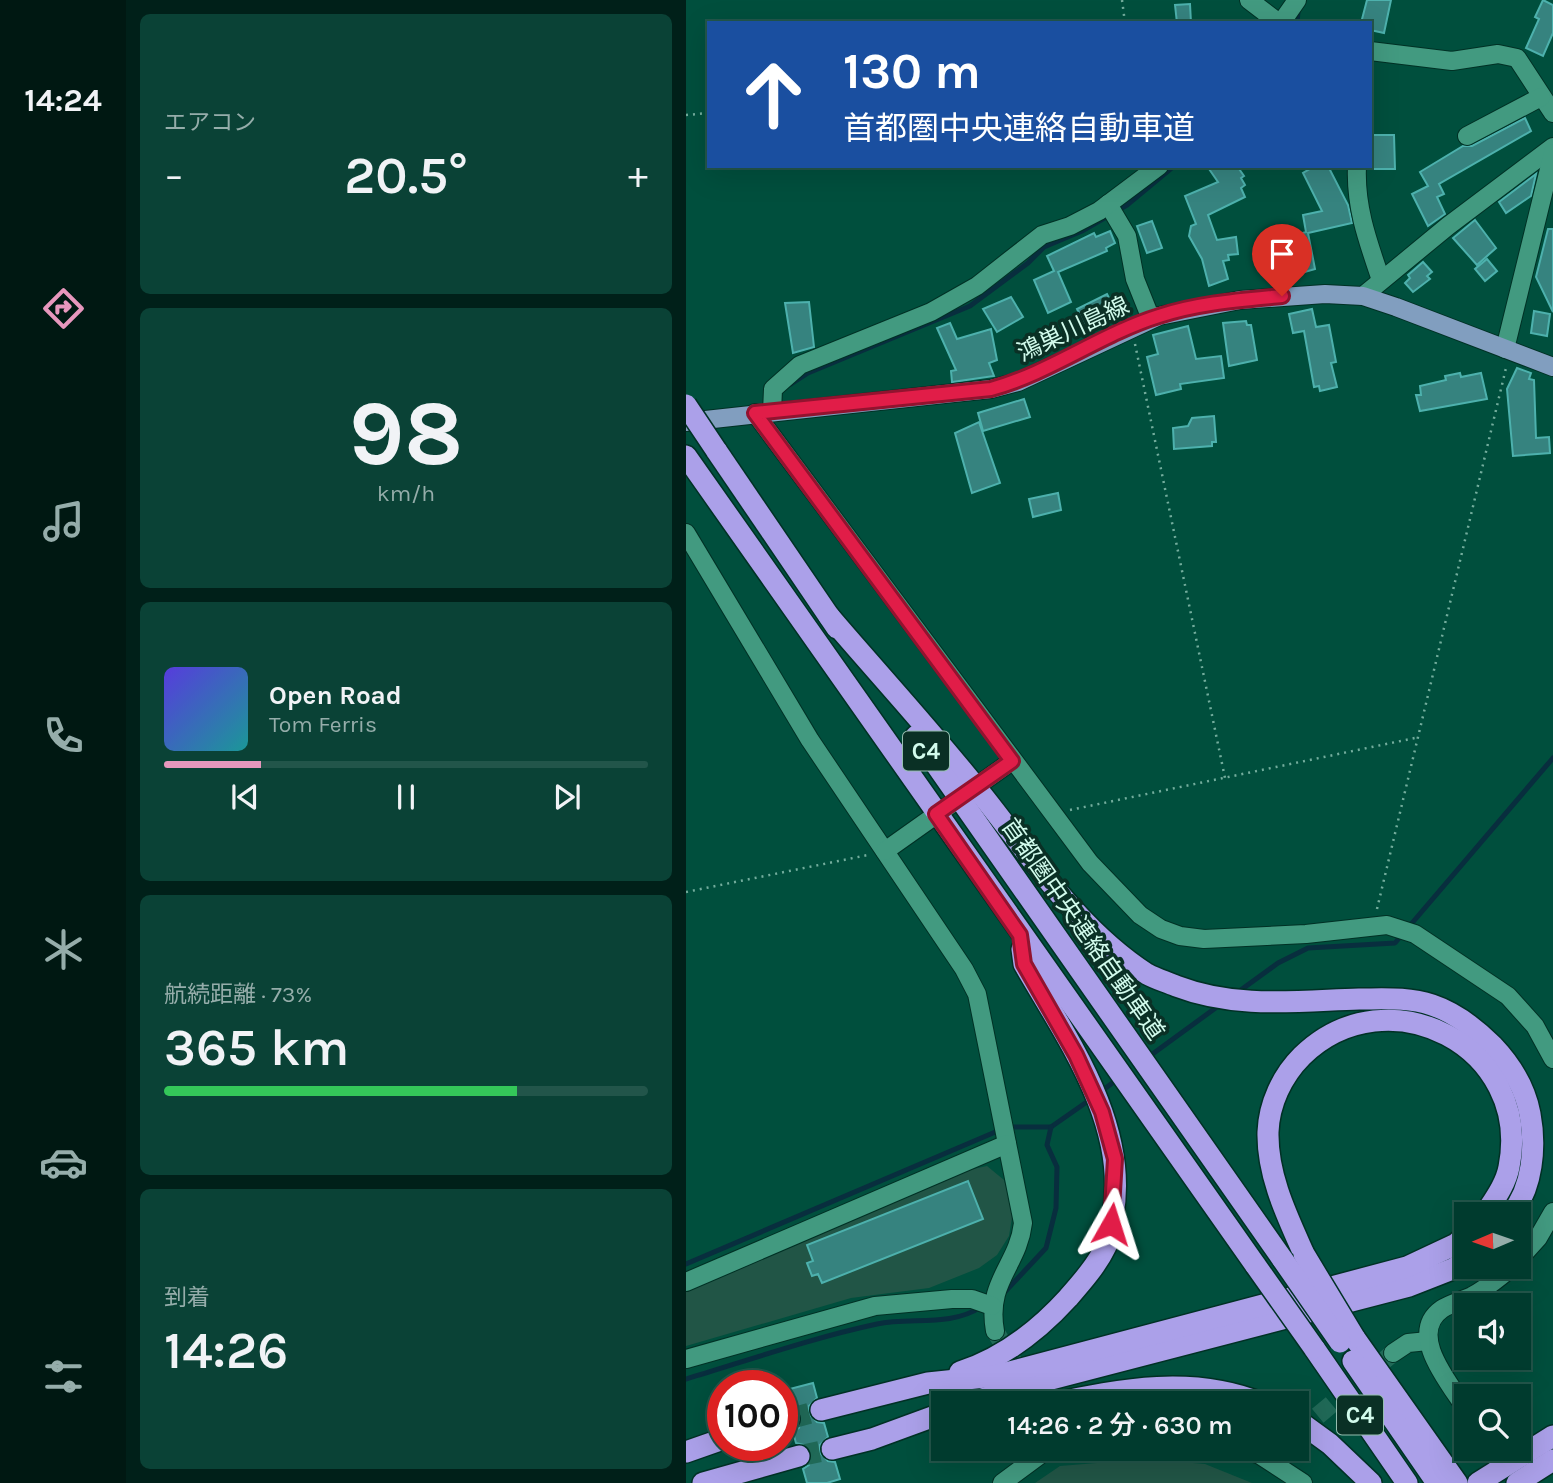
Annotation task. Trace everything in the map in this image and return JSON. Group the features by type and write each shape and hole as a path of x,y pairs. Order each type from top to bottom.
{"highway":[{"name":"首都圏中央連絡自動車道","path":"686,405 829,616 967,792 1149,1070 1283,1260 1347,1340"},
{"name":"C4","path":"686,456 1407,1483"},
{"path":"967,792 1096,934 1149,975 1222,1000 1402,999 1452,1013 1478,1031 1505,1058 1528,1102 1533,1129 1533,1156 1526,1185 1517,1202"},
{"path":"821,1410 928,1383 982,1364 1041,1328 1081,1284 1108,1244 1115,1205 1115,1159 1102,1112 1076,1055 1024,964 1020,935"},
{"path":"1347,1340 1279,1197 1268,1134 1272,1105 1292,1067 1319,1040 1343,1028 1380,1021 1411,1021 1434,1027 1464,1043 1496,1079 1508,1110 1509,1168 1491,1202"},
{"path":"928,1383 995,1376 1408,1267 1454,1245"},
{"path":"1004,1391 1409,1286 1454,1268"},
{"name":"C4","path":"1347,1340 1443,1477"},
{"path":"1111,1391 1166,1386 1215,1391"},
{"path":"872,1439 931,1417"},
{"path":"831,1449 931,1427"},
{"path":"1309,1429 1330,1444 1371,1483"},
{"path":"1510,1475 1553,1436"},
{"path":"686,1452 707,1445"},
{"path":"703,1483 799,1456"},
{"path":"1478,1483 1553,1460"}],"main road":[{"name":"鴻巣川島線","path":"686,422 991,389 1018,382 1150,319 1240,300 1325,294 1363,296 1553,367"}],"street":[{"path":"1249,0 1277,21"},
{"path":"1281,21 1297,0"},
{"path":"1372,51 1452,61 1498,54 1517,58 1532,77 1541,97 1553,113"},
{"path":"1467,136 1541,97"},
{"path":"1363,296 1553,147"},
{"path":"1508,350 1553,153"},
{"path":"1157,168 1111,209 1042,235 977,286 930,312 800,365 773,388 763,413 1012,761 1114,891 1140,915 1161,929 1180,936 1204,939 1387,925 1415,933 1508,996 1535,1026 1553,1059"},
{"path":"1357,168 1356,191 1362,225 1381,280"},
{"path":"1111,209 1127,236 1135,279 1150,319"},
{"path":"686,533 810,740 977,994 1023,1223 1021,1237 997,1286 992,1305 995,1331"},
{"path":"884,851 1012,761"},
{"path":"686,1282 1006,1142"},
{"path":"1531,1246 1553,1212"},
{"path":"1454,1390 1434,1357 1428,1341 1430,1325 1439,1311 1485,1288 1497,1279"},
{"path":"686,1359 876,1306 952,1299 972,1299 992,1305"},
{"path":"1394,1353 1408,1343 1428,1341"},
{"path":"1002,1483 1032,1461"},
{"path":"1278,1461 1303,1483"}],"path":[{"path":"1122,0 1125,21"},
{"path":"686,115 707,113"},
{"path":"1132,327 1225,778"},
{"path":"1377,926 1376,903 1508,350"},
{"path":"1053,812 1415,738"},
{"path":"686,892 884,851"}],"shaded area":[{"path":"987,1166 1004,1180 1013,1211 1009,1236 997,1255 979,1268 929,1288 851,1298 686,1346 686,1289 964,1171"},
{"path":"1121,1461 1205,1464 1252,1483 1035,1483 1060,1466"}],"building":[{"path":"1367,0 1391,0 1384,33 1372,30 1372,21 1362,21"},
{"path":"1543,0 1553,5 1553,33 1543,56 1526,48 1539,19 1535,17"},
{"path":"1190,4 1191,21 1177,21 1175,5"},
{"path":"1525,118 1531,131 1439,184 1444,194 1437,197 1445,214 1428,226 1412,194 1428,186 1420,172 1463,146 1472,146"},
{"path":"1372,135 1394,135 1395,169 1371,169"},
{"path":"1208,168 1238,168 1244,176 1241,178 1245,185 1241,188 1245,197 1208,215 1217,240 1236,237 1238,254 1228,255 1229,260 1223,261 1228,279 1209,286 1202,259 1189,236 1191,226 1196,224 1185,196 1218,182"},
{"path":"1312,168 1329,168 1348,205 1352,223 1308,233 1315,269 1294,275 1282,239 1306,232 1303,215 1322,211 1303,173"},
{"path":"1536,174 1531,196 1506,213 1499,202"},
{"path":"1475,220 1496,248 1477,265 1453,238"},
{"path":"1152,221 1162,248 1147,253 1137,226"},
{"path":"1548,229 1553,229 1553,312 1536,277"},
{"path":"1110,231 1115,243 1106,248 1107,251 1058,272 1071,302 1048,313 1034,280 1054,271 1047,256 1094,233 1096,237"},
{"path":"1487,259 1497,271 1485,281 1475,269"},
{"path":"1423,262 1432,272 1427,276 1430,279 1413,292 1405,283 1410,278 1408,275"},
{"path":"1107,294 1116,312 1086,328 1077,309"},
{"path":"1011,297 1023,317 997,332 983,309"},
{"path":"809,302 814,347 793,353 785,303"},
{"path":"1312,309 1316,327 1329,325 1336,362 1331,363 1337,387 1320,391 1319,386 1314,387 1304,331 1293,333 1289,314"},
{"path":"1534,311 1550,314 1547,336 1531,333"},
{"path":"1246,321 1247,325 1251,325 1257,360 1229,366 1223,323"},
{"path":"950,323 957,339 991,329 997,360 989,363 994,376 952,382 951,371 956,370 937,328"},
{"path":"1188,326 1196,359 1221,356 1224,378 1180,384 1181,389 1156,395 1147,357 1158,354 1153,335"},
{"path":"1517,368 1531,373 1529,379 1534,380 1536,438 1549,437 1550,453 1513,456 1507,389"},
{"path":"1460,373 1461,377 1481,373 1487,399 1420,411 1416,395 1421,395 1420,386 1446,380 1445,376"},
{"path":"1024,399 1030,417 983,431 978,413"},
{"path":"1214,416 1216,442 1212,442 1212,446 1174,449 1173,428 1188,426 1192,418"},
{"path":"979,422 1000,483 972,493 955,433"},
{"path":"1058,493 1061,510 1033,517 1029,499"},
{"path":"968,1181 983,1219 822,1283 818,1274 812,1276 807,1263 813,1261 807,1245"},
{"path":"813,1383 817,1398 809,1406 809,1414 817,1422 824,1423 828,1437 820,1445 820,1453 828,1461 835,1462 840,1479 827,1483 807,1483 803,1469 809,1465 812,1453 808,1446 798,1444 798,1429 802,1416 798,1409 798,1387"}],"waterway":[{"path":"1297,21 1298,11"},
{"path":"791,384 808,373 970,306 1028,263 1044,247 1082,231 1127,205 1172,168"},
{"path":"1238,992 1278,963 1308,948 1395,943 1553,758"},
{"path":"1147,1058 1221,1004"},
{"path":"1099,1093 1119,1078"},
{"path":"1009,1127 1051,1127 1091,1099"},
{"path":"1002,1295 1046,1248 1056,1208 1057,1167 1047,1145 1051,1127"},
{"path":"686,1264 1000,1130"},
{"path":"686,1379 877,1324 957,1317 981,1307"}],"tunnel":[{"path":"995,1331 1031,1391"},
{"path":"1309,1423 1393,1353"},
{"path":"798,1416 821,1410"},
{"path":"799,1456 832,1449"}],"route":[{"path":"1111,1224 1115,1205 1115,1159 1102,1112 1076,1055 1024,964 1020,935 936,814 1012,761 755,413 991,389 1018,382 1159,316 1196,307 1282,296"}]}
